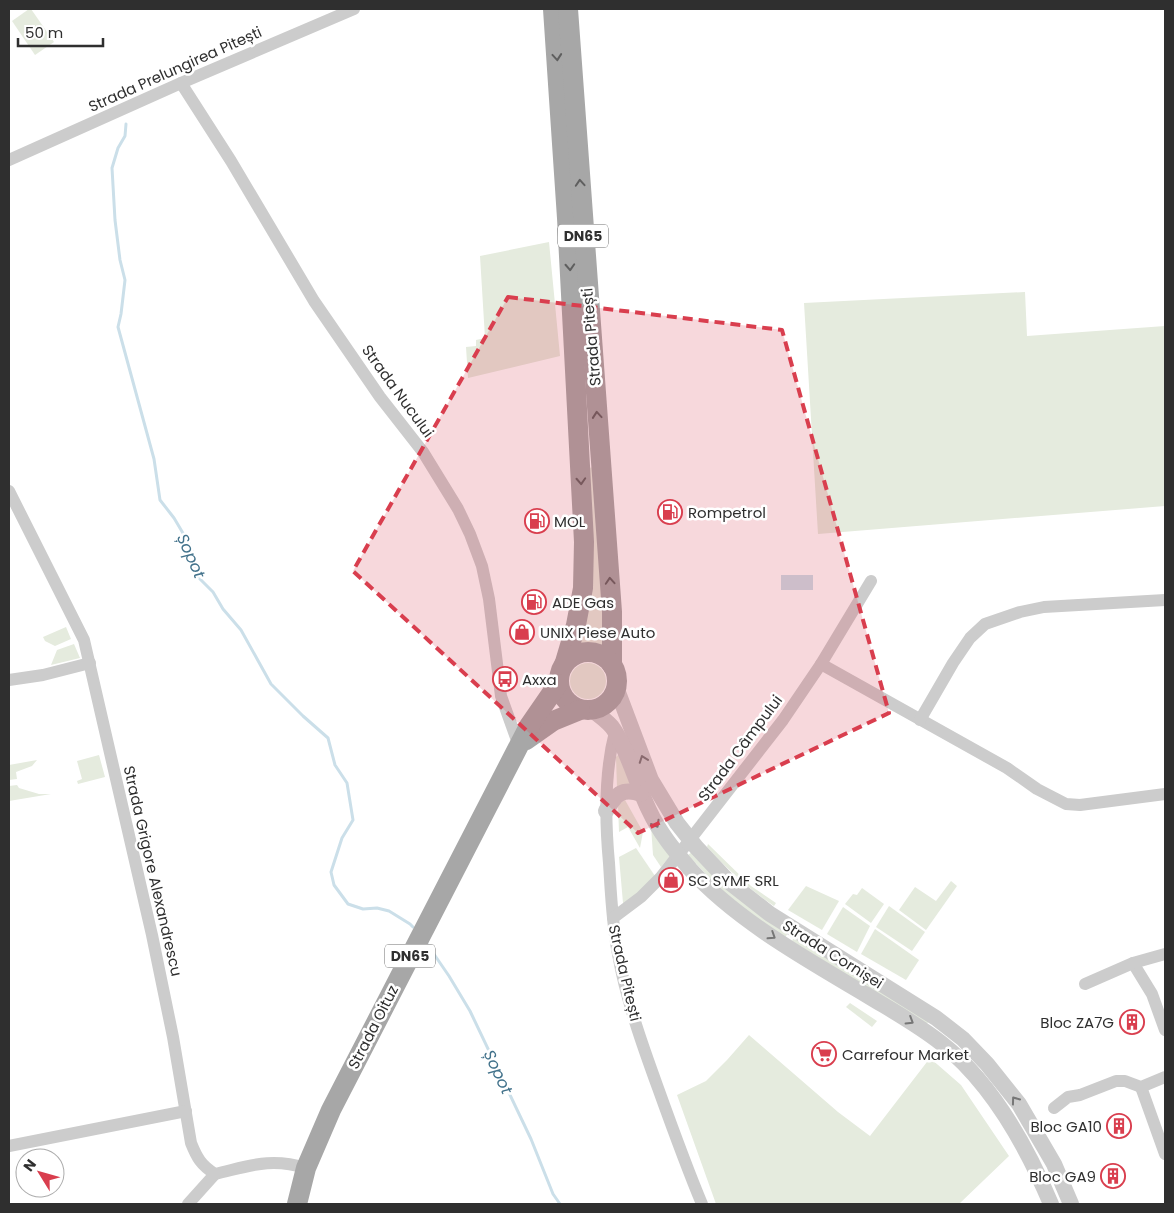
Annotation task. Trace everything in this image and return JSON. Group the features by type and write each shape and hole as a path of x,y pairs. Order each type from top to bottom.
{"main road":[{"name":"Strada Pitești","path":"553,9 612,602 612,665"},
{"name":"Strada Pitești","path":"565,662 579,609 584,570 568,9"},
{"path":"585,652 604,657 612,665 616,672 616,687 606,704 586,710 574,708 564,699 558,684 558,677 565,662 575,655 585,652"},
{"name":"Strada Oituz","path":"299,1203 306,1168 331,1110 519,746 558,684"},
{"name":"Strada Oituz","path":"519,746 546,725 565,715 586,710"}],"street":[{"name":"Strada Prelungirea Pitești","path":"9,160 181,83 354,9"},
{"name":"Strada Nucului","path":"181,83 231,161 314,300 380,397 423,452 458,509 482,566 490,599 501,696 519,746"},
{"name":"Strada Grigore Alexandrescu","path":"9,491 84,640 152,935 173,1037 191,1143 204,1167 215,1174"},
{"name":"Strada Câmpului","path":"613,918 641,897 679,855 784,720 821,664 871,581"},
{"path":"920,720 953,663 970,638 984,624 1020,612 1044,607 1165,600"},
{"path":"9,680 43,675 90,663"},
{"path":"821,664 1007,768 1037,789 1066,804 1080,805 1165,794"},
{"name":"Strada Cornișei","path":"616,687 651,780 677,823 691,840 729,882 751,900 806,938 946,1025 978,1053 1019,1104 1054,1164 1071,1204"},
{"name":"Strada Cornișei","path":"586,710 603,718 615,732 641,794 658,828 691,870 745,918 914,1023 958,1058 985,1088 1025,1148 1051,1204"},
{"name":"Strada Pitești","path":"615,732 608,776 606,835 618,954 623,978 645,1051 688,1171 702,1204"},
{"path":"606,811 618,795 630,791 641,794"},
{"path":"1085,984 1134,963 1165,954"},
{"path":"1134,963 1152,994 1165,1030"},
{"path":"1054,1108 1068,1097 1080,1095 1116,1081 1124,1081 1141,1087 1165,1077"},
{"path":"985,1088 998,1078"},
{"path":"1141,1087 1165,1154"},
{"path":"9,1146 186,1111"},
{"path":"1025,1148 1041,1140"},
{"path":"188,1204 215,1174 259,1164 280,1162 306,1168"}],"highlighted area":[{"path":"508,297 782,330 889,713 638,833 353,571"}],"shaded area":[{"path":"31,9 54,42 35,55 12,21"},
{"path":"549,242 560,356 468,378 466,347 476,346 476,340 485,338 480,256"},
{"path":"1025,292 1027,336 1165,326 1165,506 818,534 804,303"},
{"path":"598,466 603,648 599,646 577,646 589,468"},
{"path":"66,627 71,639 55,646 45,641 43,637"},
{"path":"74,644 80,658 51,665 57,650"},
{"path":"588,663 595,664 601,668 605,674 605,688 601,694 595,698 588,699 581,698 575,694 571,688 570,681 571,674 575,668 581,664"},
{"path":"99,755 105,777 78,784 77,781 82,779 77,761"},
{"path":"618,755 631,787 617,787 616,757"},
{"path":"37,760 32,766 16,772 17,779 9,780 9,765"},
{"path":"17,785 19,788 39,794 51,794 9,801 9,786"},
{"path":"625,800 643,832 640,848 628,827 619,832 618,805"},
{"path":"651,826 671,855 661,867 653,855"},
{"path":"708,844 751,886 776,903 774,906 730,871 707,847"},
{"path":"636,848 655,876 627,905 623,903 619,857"},
{"path":"692,852 789,931 785,938 727,897 688,855"},
{"path":"951,881 957,886 926,930 899,910 915,887 936,901"},
{"path":"806,886 839,901 822,930 788,910"},
{"path":"862,888 884,904 871,923 845,904 853,894 857,895"},
{"path":"889,906 925,932 912,951 876,927"},
{"path":"843,907 870,926 857,952 827,934"},
{"path":"875,929 919,960 906,980 861,954"},
{"path":"795,935 929,1021 926,1025 792,941"},
{"path":"850,1003 877,1021 872,1027 846,1007"},
{"path":"749,1035 838,1112 870,1136 930,1058 961,1085 1009,1156 959,1204 716,1204 677,1095 706,1081"}],"water":[{"path":"781,575 813,575 813,590 781,590"}],"waterway":[{"name":"Șopot","path":"126,124 125,136 118,148 112,168 115,220 120,260 125,280 118,327 154,459 160,500 174,518 190,545 196,562 195,568 198,577 213,592 223,609 241,630 271,684 328,738 335,765 347,783 353,820 342,838 331,872 334,885 348,904 363,909 377,908 389,911 413,927"},
{"name":"Șopot","path":"427,944 470,1011 531,1139 553,1194 560,1204"}],"place":[{"name":"Rompetrol","path":"670,512"},
{"name":"MOL","path":"537,521"},
{"name":"ADE Gas","path":"534,602"},
{"name":"UNIX Piese Auto","path":"522,632"},
{"name":"Axxa","path":"505,679"},
{"name":"SC SYMF SRL","path":"671,880"},
{"name":"Bloc ZA7G","path":"1132,1022"},
{"name":"Carrefour Market","path":"824,1054"},
{"name":"Bloc GA10","path":"1119,1126"},
{"name":"Bloc GA9","path":"1113,1176"}]}
